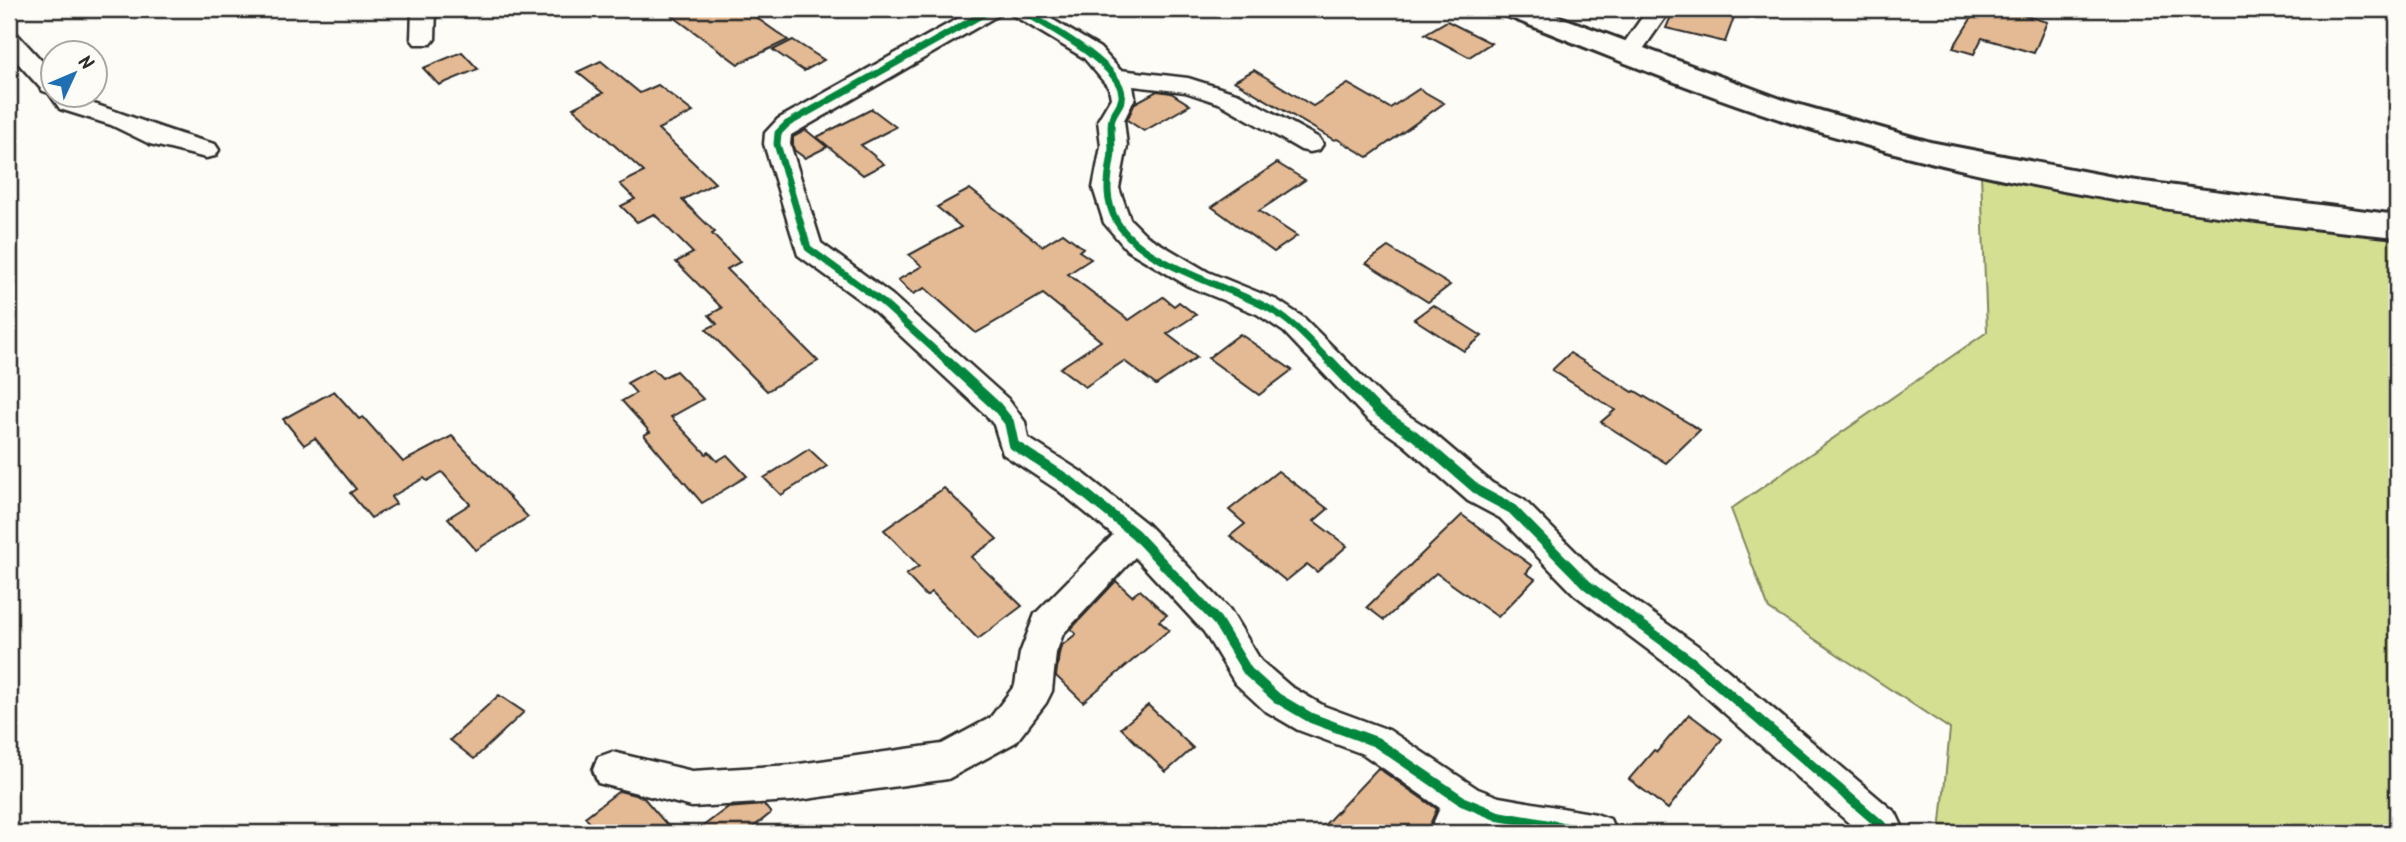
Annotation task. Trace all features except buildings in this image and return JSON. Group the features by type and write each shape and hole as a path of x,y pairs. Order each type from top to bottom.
{"main road":[{"path":"1514,9 1752,100 1861,134 1964,160 2114,190 2397,226"}],"street":[{"path":"423,39 425,9"},
{"path":"992,9 787,124 778,133 777,144 808,248 882,302 997,407 1009,422 1014,445 1071,482 1135,534 1217,621 1248,672 1277,698 1311,718 1376,743 1456,817 1498,816 1595,833"},
{"path":"1019,9 1092,53 1121,87 1123,98 1111,120 1114,146 1106,188 1118,223 1137,243 1198,279 1267,307 1294,325 1378,411 1415,436 1480,492 1512,509 1587,585 1692,662 1880,831"},
{"path":"1629,53 1659,9"},
{"path":"9,39 38,71"},
{"path":"1114,77 1188,85 1230,99 1310,144"},
{"path":"82,108 120,120 159,138 206,150"},
{"path":"612,770 692,789 792,783 948,761 1003,730 1033,691 1038,653 1048,625 1135,534"}],"green space":[{"path":"1981,174 2220,212 2397,235 2397,833 1940,833 1950,729 1769,609 1731,509 1987,332"}],"cycle path":[{"path":"992,9 787,124 778,133 777,144 808,248 882,302 997,407 1009,422 1014,445 1071,482 1135,534 1217,621 1248,672 1277,698 1311,718 1376,742 1464,802 1498,816 1596,833"},
{"path":"1019,9 1092,53 1121,87 1123,98 1111,120 1114,146 1106,188 1118,223 1137,243 1198,279 1267,307 1294,325 1378,411 1415,436 1480,492 1512,509 1587,585 1692,662 1882,826 1866,833"}]}
